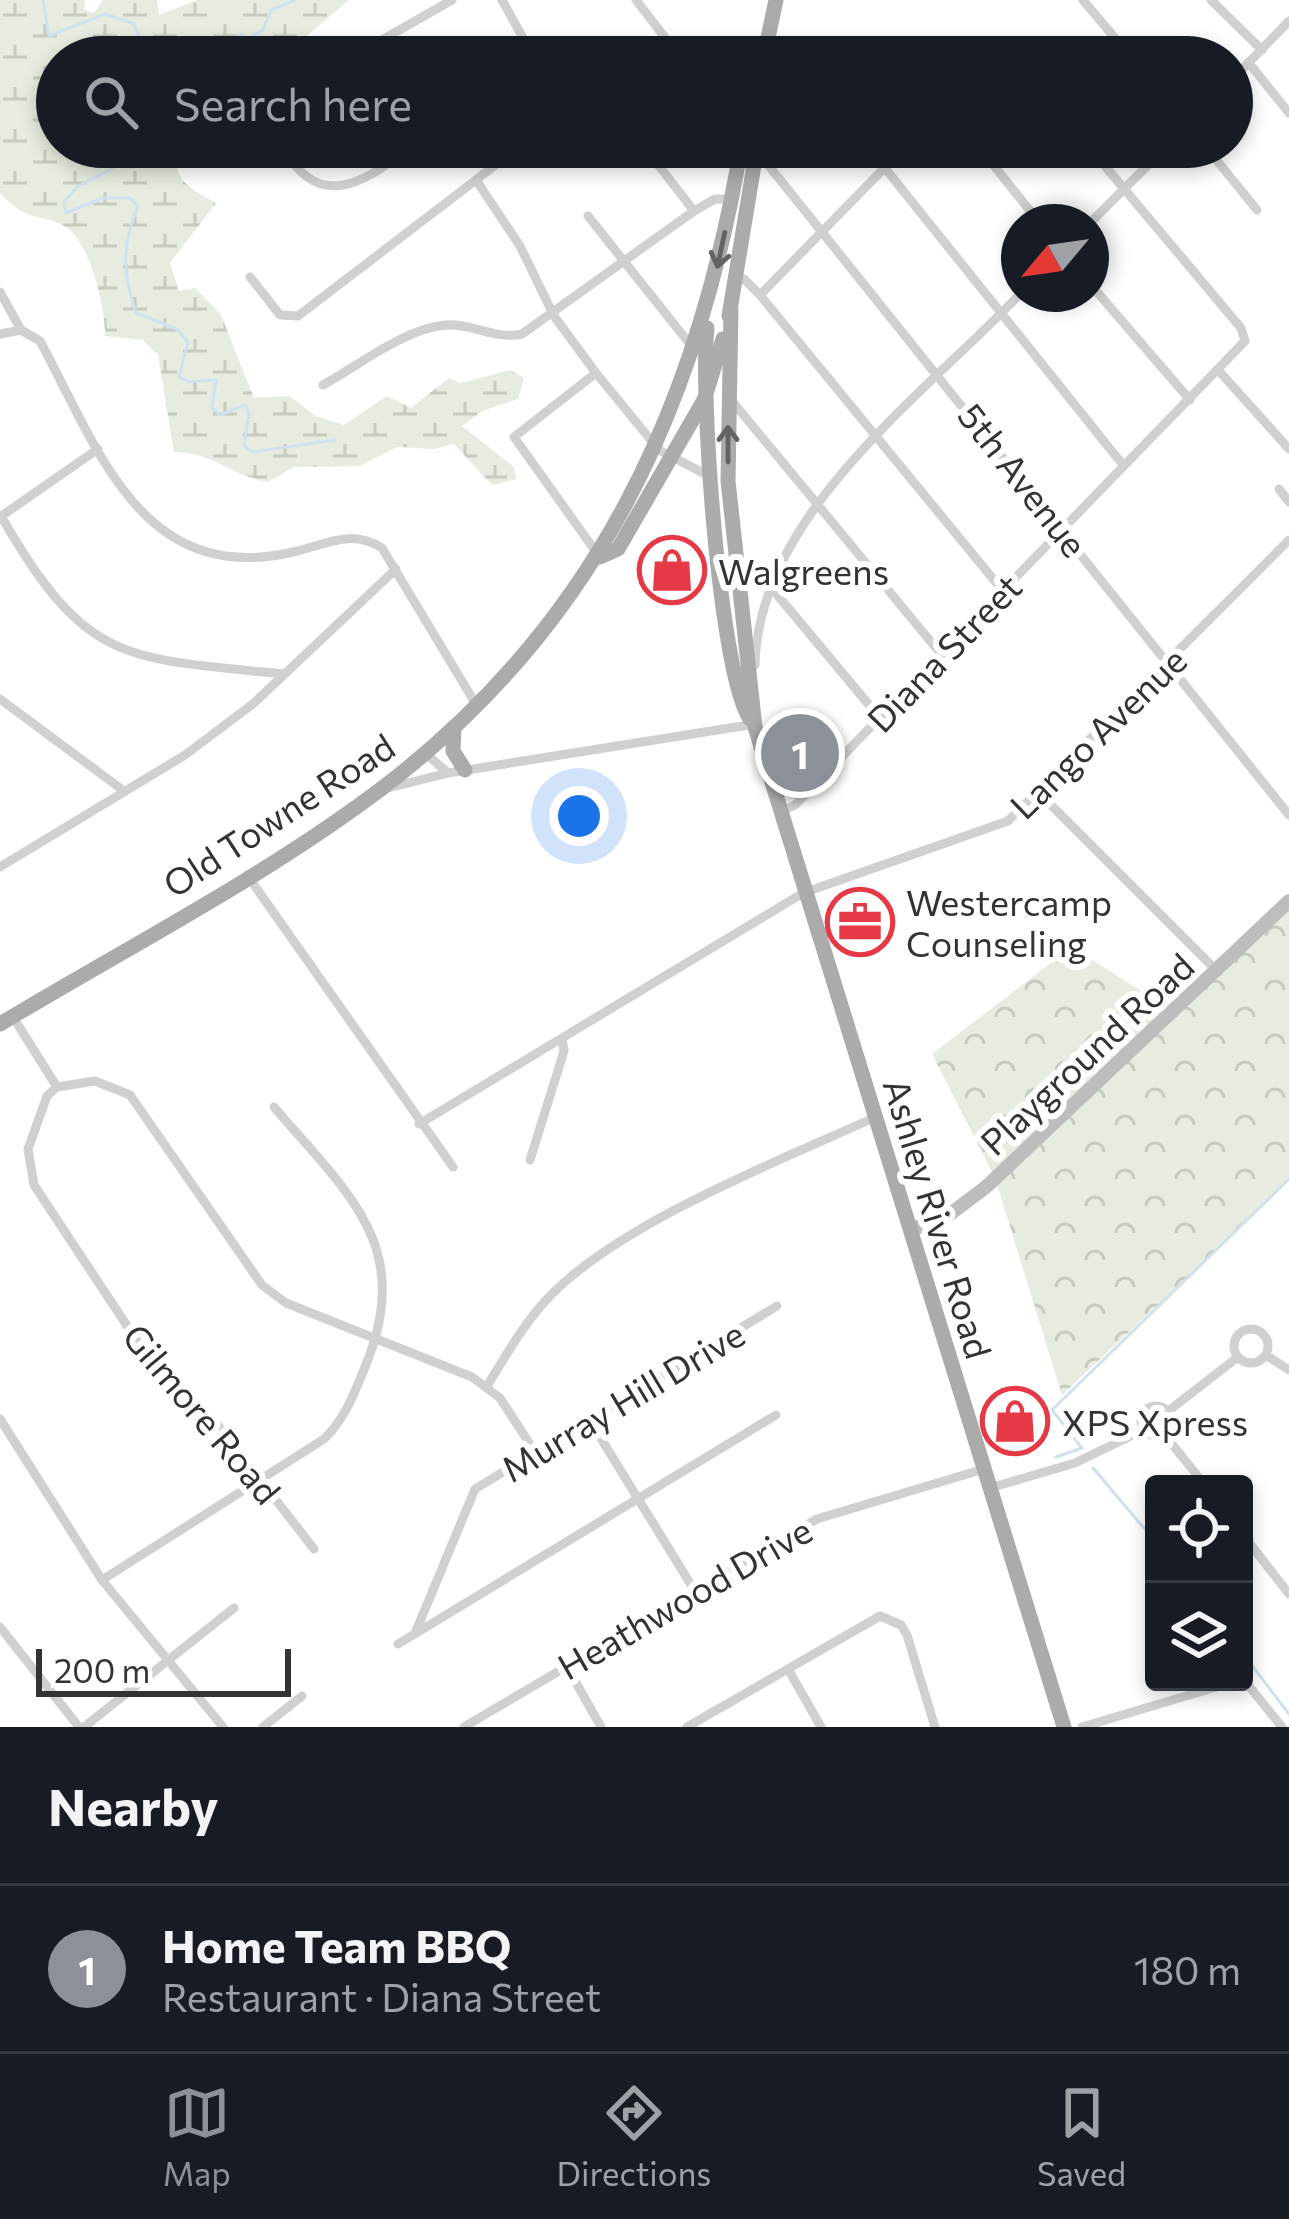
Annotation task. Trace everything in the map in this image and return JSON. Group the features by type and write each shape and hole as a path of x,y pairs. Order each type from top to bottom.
{"main road":[{"path":"773,36 776,0"},
{"path":"744,168 731,200 710,301 693,349 654,445 601,541 600,556 617,549 704,400 731,309 749,168"},
{"name":"Ashley River Road","path":"710,301 704,400 711,477 732,588"},
{"name":"Ashley River Road","path":"731,309 728,481 732,588 745,710 755,727 803,893 878,1116 1064,1727"},
{"name":"Old Towne Road","path":"6,1020 379,790 477,706 555,621 600,556"},
{"path":"454,727 457,771"},
{"name":"Playground Road","path":"911,1230 950,1214 986,1187 1289,901"}],"street":[{"path":"389,36 452,0"},
{"path":"502,0 522,36"},
{"path":"636,0 662,36"},
{"path":"1083,0 1113,36"},
{"path":"1211,0 1248,36"},
{"path":"1253,59 1289,21"},
{"path":"1253,41 1262,50"},
{"path":"1253,68 1289,112"},
{"path":"296,168 302,178 322,187 379,168"},
{"path":"250,277 280,315 298,316 492,168"},
{"path":"661,168 694,211"},
{"name":"5th Avenue","path":"769,168 941,375 1289,815"},
{"path":"760,295 885,168"},
{"path":"887,168 1001,308"},
{"path":"996,168 1025,204"},
{"path":"1106,168 1124,190"},
{"path":"1109,205 1145,168"},
{"path":"1223,168 1257,210"},
{"path":"476,180 520,246 554,316 596,373 654,445 711,477"},
{"name":"Diana Street","path":"779,812 795,806 1245,340 1241,328 1124,190"},
{"path":"323,385 436,327 459,326 504,338 554,316 694,211 715,199 731,200"},
{"path":"588,216 693,349"},
{"path":"735,279 744,279 760,295 1003,591"},
{"path":"0,292 21,329 40,341 136,511 201,551 260,558 357,536 382,548 477,706"},
{"path":"1109,305 1190,400"},
{"path":"379,790 457,771 755,727 755,653 769,585 780,562 820,501 1004,312 1123,465"},
{"path":"0,334 21,329"},
{"path":"1219,370 1289,449"},
{"path":"596,373 514,437 600,556"},
{"path":"728,397 820,501 941,654"},
{"path":"98,449 0,517 51,598 96,636 148,659 285,675"},
{"path":"1279,489 1289,502"},
{"name":"Lango Avenue","path":"418,1124 803,893 995,829 1039,793 1289,540"},
{"path":"732,588 780,562"},
{"path":"0,866 202,742 285,675 396,568"},
{"path":"732,588 769,585"},
{"path":"769,585 880,718"},
{"path":"0,700 124,791"},
{"path":"425,753 457,771"},
{"path":"1039,793 1218,972"},
{"path":"247,875 418,1124 453,1167"},
{"path":"6,1020 57,1087 95,1081 130,1095 262,1285 286,1303 487,1386 535,1452"},
{"path":"530,1160 564,1051 562,1040"},
{"name":"Gilmore Road","path":"57,1087 46,1096 28,1149 34,1186 145,1353 209,1414 314,1549"},
{"path":"102,1580 335,1429 376,1339 385,1295 367,1216 274,1107"},
{"path":"487,1386 523,1329 578,1271 686,1205 878,1116"},
{"name":"Murray Hill Drive","path":"416,1631 461,1510 475,1489 777,1306"},
{"path":"1238,1358 1235,1340 1248,1329 1264,1334 1266,1355"},
{"path":"1238,1358 1253,1364 1266,1355"},
{"path":"1266,1355 1289,1370"},
{"path":"1167,1412 1238,1358"},
{"path":"1143,1430 1144,1411 1154,1406 1167,1412 1171,1421 1165,1434"},
{"path":"398,1644 776,1415"},
{"path":"0,1419 102,1580 223,1727"},
{"path":"589,1419 693,1588"},
{"path":"1143,1430 1155,1436 1165,1434"},
{"path":"990,1488 1076,1463 1143,1430"},
{"path":"1165,1434 1197,1475"},
{"name":"Heathwood Drive","path":"464,1727 817,1519 984,1469"},
{"path":"1253,1548 1289,1594"},
{"path":"0,1627 82,1727 234,1608"},
{"path":"687,1727 874,1618 888,1619 907,1635 935,1727"},
{"path":"566,1664 602,1727"},
{"path":"788,1669 821,1727"},
{"path":"1082,1727 1203,1691"},
{"path":"1253,1691 1282,1727"},
{"path":"263,1727 302,1696"}],"green space":[{"path":"0,0 85,0 84,10 94,13 103,0 157,0 159,15 197,0 349,0 307,36 36,36 36,168 178,168 190,187 216,203 170,263 179,291 195,288 221,315 254,398 290,396 315,416 344,425 387,396 411,408 449,378 461,383 510,370 524,378 518,399 482,411 462,426 513,466 517,479 492,485 454,444 434,449 397,447 359,466 294,467 268,482 200,456 174,452 158,355 143,340 105,336 94,275 73,233 25,213 0,193"},
{"path":"1289,901 1289,1181 1062,1395 995,1178 932,1054 1072,947 1174,1012"}],"waterway":[{"path":"43,0 49,36"},
{"path":"252,36 263,30 271,10 295,0"},
{"path":"49,36 105,14 134,24 139,36"},
{"path":"238,36 245,36"},
{"path":"113,168 78,186 64,202 66,213 103,198 130,198 138,206 127,246 131,298 136,313 177,329 188,342 179,377 189,382 216,380 212,408 220,415 245,405 249,413 244,446 253,452 335,440"},
{"path":"1056,1457 1082,1448 1052,1410 1289,1179"},
{"path":"1093,1468 1145,1529"},
{"path":"1253,1667 1289,1714"}],"place":[{"name":"Walgreens","path":"672,570"},
{"name":"Home Team BBQ","path":"800,753"},
{"name":"Westercamp Counseling","path":"860,922"},
{"name":"XPS Xpress","path":"1015,1421"}]}
